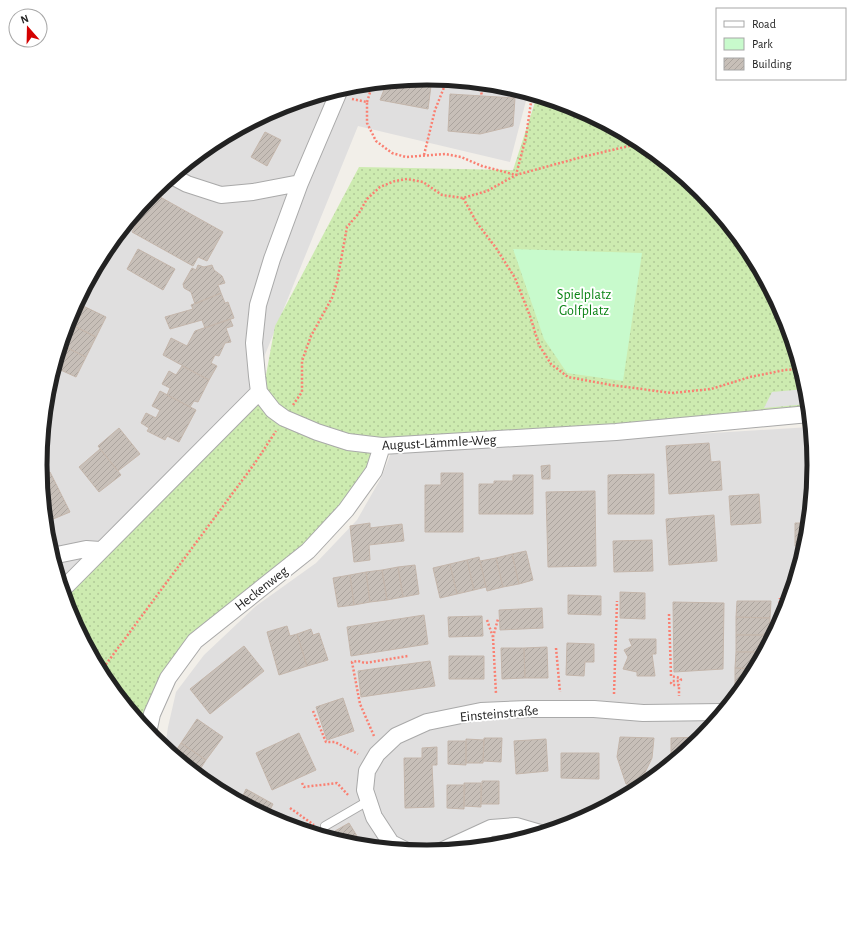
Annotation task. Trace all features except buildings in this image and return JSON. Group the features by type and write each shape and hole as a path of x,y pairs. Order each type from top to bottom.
{"street":[{"path":"66,585 259,392 254,343 258,305 272,259 300,183 337,96"},
{"path":"177,178 187,184 221,195 253,192 300,183"},
{"name":"August-Lämmle-Weg","path":"259,392 273,410 284,418 317,432 348,442 382,446 616,432 804,414"},
{"name":"Heckenweg","path":"150,725 152,714 168,678 195,641 308,551 346,510 374,471 382,446"},
{"path":"58,555 86,549 100,550"},
{"name":"Einsteinstraße","path":"386,843 374,818 363,804 367,771 380,751 396,736 427,722 481,711 594,709 644,713 716,712"},
{"path":"460,843 491,828 516,826 531,830"}],"lane":[{"path":"322,828 363,804"}],"path":[{"path":"424,155 435,110 444,86"},
{"path":"477,88 481,91 482,96"},
{"path":"371,89 367,102 367,123 376,141 392,153 406,157 445,154 461,157 482,166 516,175"},
{"path":"345,94 367,102"},
{"path":"516,175 526,137 531,100"},
{"path":"105,666 255,463 302,392 302,361 311,336 332,298 338,282 347,227 368,199 380,188 395,181 407,180 423,182 442,195 464,198 487,191 516,175 632,145"},
{"path":"464,198 477,223 496,248 515,278 530,316 539,346 551,364 568,376 611,385 672,394 711,389 750,377 795,369"},
{"path":"780,598 780,606"},
{"path":"613,710 617,601"},
{"path":"669,614 670,676 680,678 681,680 672,681 671,683 673,685 679,685"},
{"path":"493,637 498,619"},
{"path":"487,620 493,637 497,711"},
{"path":"556,648 562,709"},
{"path":"380,751 360,704 352,662 358,661 365,663 408,656"},
{"path":"313,711 326,742 336,742 359,754 357,768 367,771"},
{"path":"302,783 304,787 336,783 363,804"},
{"path":"290,808 322,828"}],"shaded area":[{"path":"427,85 477,88 527,98 510,162 358,126 247,399 67,585 54,539 48,490 48,440 54,391 67,343 86,297 111,254 141,214 158,196 176,179 216,149 237,136 282,114 329,98 377,88"},
{"path":"800,390 802,405 764,408 772,392"},
{"path":"805,427 807,465 804,515 800,539 787,587 768,633 756,655 743,676 713,716 678,751 638,781 595,806 549,825 525,832 477,842 452,844 427,845 377,842 353,838 305,825 259,806 237,794 216,781 176,751 166,741 176,692 204,655 256,606 316,563 357,520 381,478 391,453"}],"green space":[{"path":"535,101 572,114 617,136 638,149 678,179 713,214 743,254 768,297 787,343 800,391 804,414 382,446 346,510 195,641 153,728 141,716 111,676 98,655 86,633 67,585 259,392 266,375 275,326 359,167 513,170"},
{"name":"Spielplatz Golfplatz","path":"513,249 642,253 623,381 567,373 544,339"}]}
